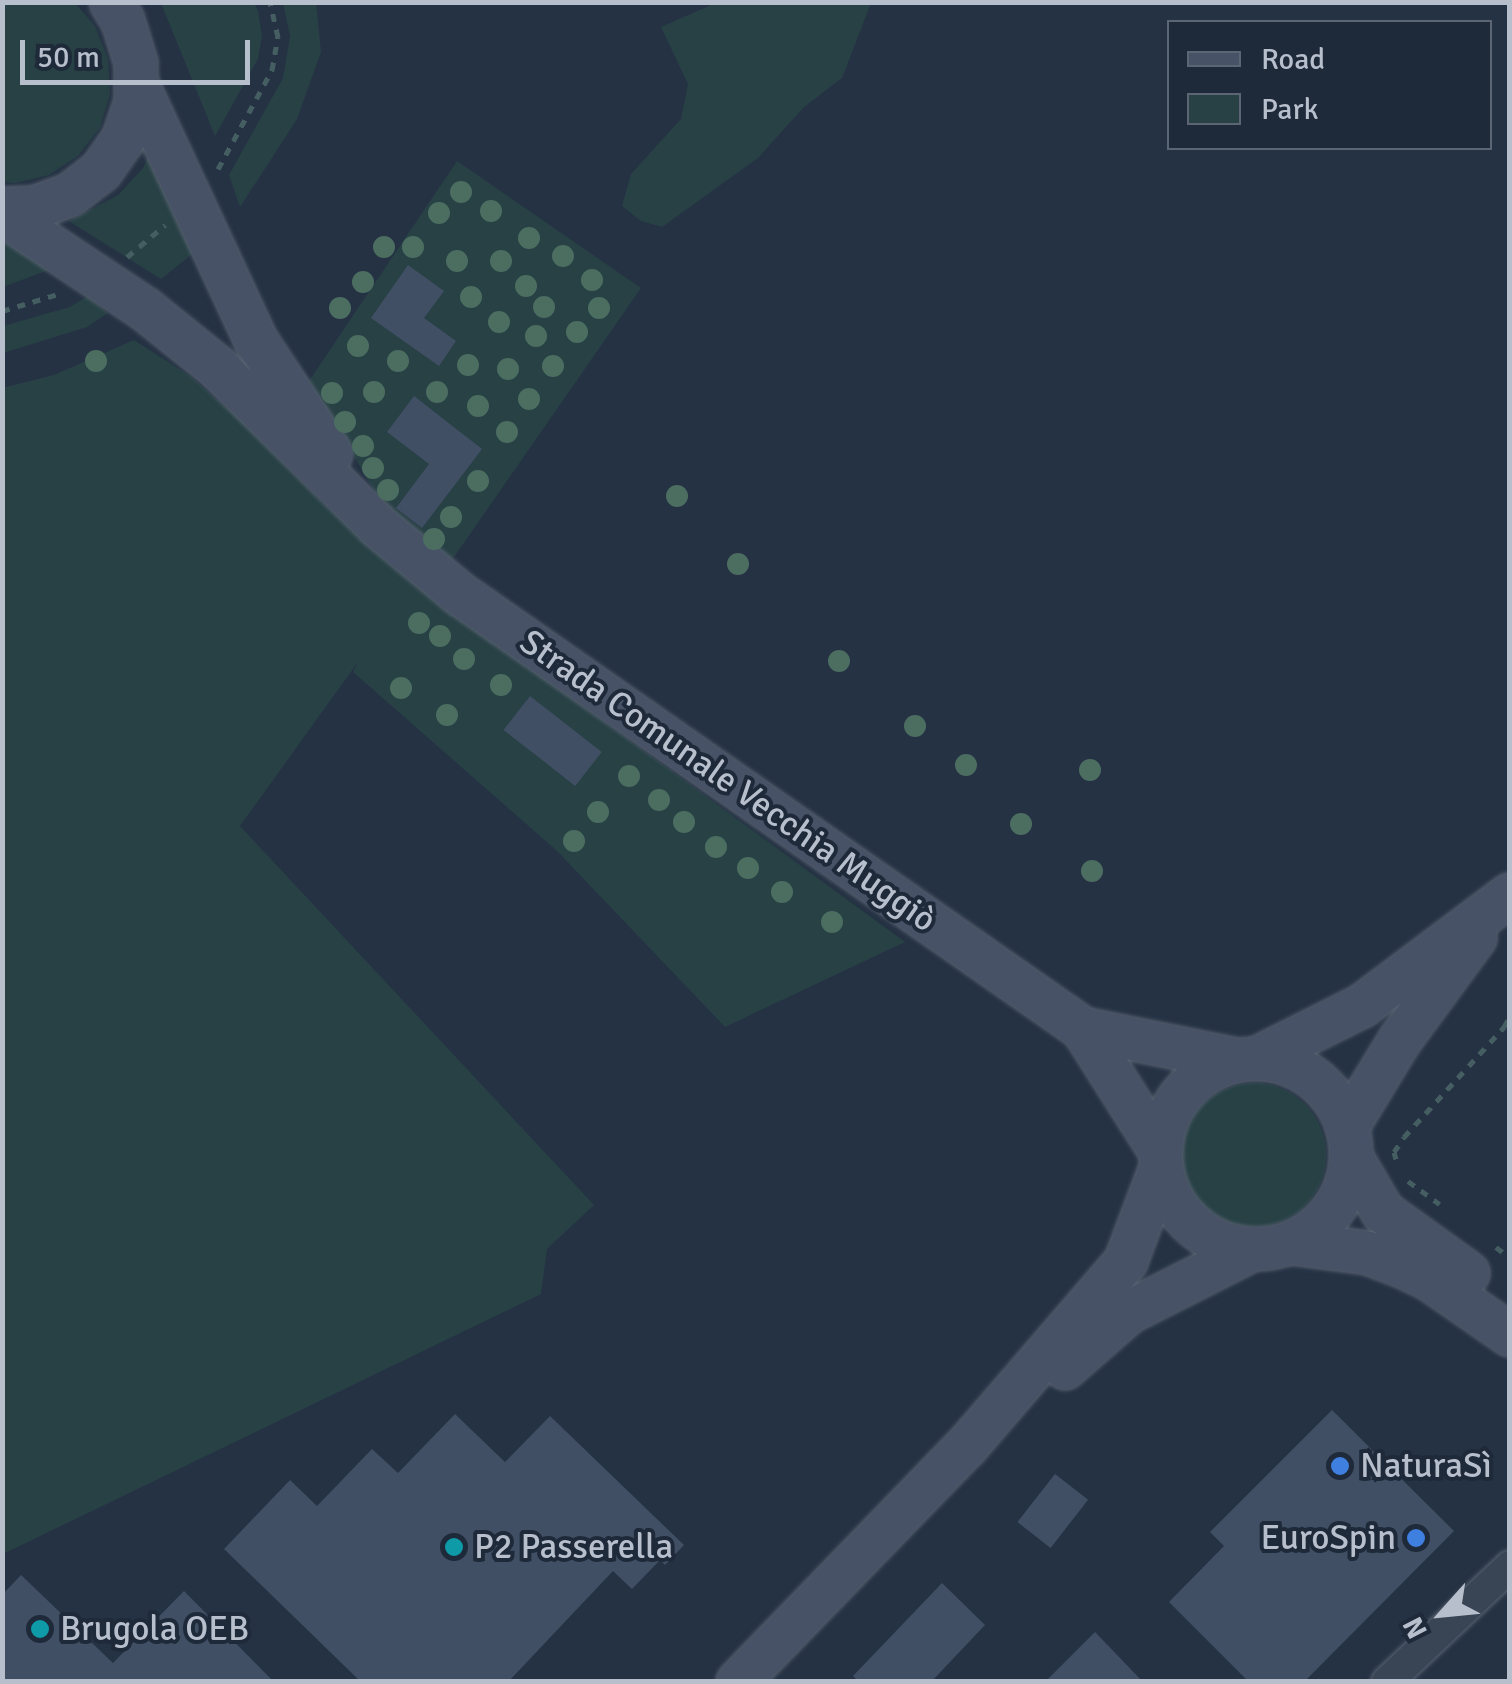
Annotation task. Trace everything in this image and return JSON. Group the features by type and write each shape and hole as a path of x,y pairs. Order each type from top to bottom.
{"main road":[{"path":"2,212 53,202 101,171 123,140 138,84 131,42 110,2"},
{"name":"Strada Comunale Vecchia Muggiò","path":"138,84 257,342 378,526"},
{"name":"Strada Comunale Vecchia Muggiò","path":"2,212 145,309 203,356 378,526 460,594 1084,1030"},
{"path":"738,1682 967,1446 1126,1261 1161,1159 1167,1120 1183,1092 1207,1072 1247,1059 1362,1006 1506,898"},
{"path":"967,1446 1037,1398 1129,1312 1310,1232 1340,1199 1349,1142 1400,1040 1506,898"},
{"path":"1084,1030 1287,1064 1313,1078 1334,1100 1349,1142 1383,1212 1510,1302"},
{"path":"1084,1030 1161,1159 1178,1209 1210,1238 1368,1252 1428,1278 1510,1335"}],"street":[{"path":"1388,1682 1510,1566"}],"path":[{"path":"208,182 225,160 272,70 278,37 270,2"},
{"path":"114,266 174,217"},
{"path":"2,311 61,293"},
{"path":"1450,1212 1407,1180 1394,1152 1510,1016"},
{"path":"1495,1246 1510,1258"}],"green space":[{"path":"3,2 75,3 95,26 108,59 110,94 100,128 78,156 49,175 15,183 3,182"},
{"path":"718,2 871,3 842,78 804,107 758,158 662,227 641,221 622,206 631,174 681,119 688,84 661,27"},
{"path":"161,3 254,3 258,11 262,36 258,59 215,136"},
{"path":"283,3 316,3 321,52 297,119 240,207 229,175 283,78 290,36"},
{"path":"155,141 202,246 161,279 69,221 118,195 143,168"},
{"path":"457,161 641,288 452,560 387,512 309,381"},
{"path":"2,237 54,268 3,287"},
{"path":"88,296 108,313 87,327 3,353 3,326 70,307"},
{"path":"134,340 190,376 241,420 324,504 415,583 905,942 725,1027 557,851 353,672 358,662 240,826 594,1205 547,1249 541,1294 3,1554 2,388 54,375"},
{"path":"1254,1083 1282,1089 1305,1104 1320,1127 1326,1155 1320,1183 1305,1206 1282,1221 1254,1227 1226,1221 1203,1206 1188,1183 1182,1155 1188,1127 1203,1104 1226,1089"}],"building":[{"path":"408,265 444,291 424,318 456,341 439,366 371,318"},
{"path":"414,396 482,449 422,528 396,508 429,464 387,432"},
{"path":"530,696 602,752 575,786 504,730"},
{"path":"1332,1410 1454,1531 1304,1682 1249,1682 1169,1602 1224,1546 1210,1532"},
{"name":"P2 Passerella","path":"455,1414 505,1462 550,1416 684,1545 665,1565 660,1560 632,1589 613,1571 508,1682 361,1682 224,1549 290,1480 317,1506 372,1449 398,1473"},
{"path":"1055,1474 1088,1500 1051,1548 1017,1522"},
{"path":"21,1575 113,1663 184,1591 274,1682 2,1682 2,1595"},
{"path":"942,1583 985,1625 931,1682 859,1682 853,1676"},
{"path":"1095,1632 1143,1682 1045,1682"}],"place":[{"name":"NaturaSì","path":"1340,1466"},
{"name":"EuroSpin","path":"1416,1538"},
{"name":"P2 Passerella","path":"454,1547"},
{"name":"Brugola OEB","path":"40,1629"}]}
